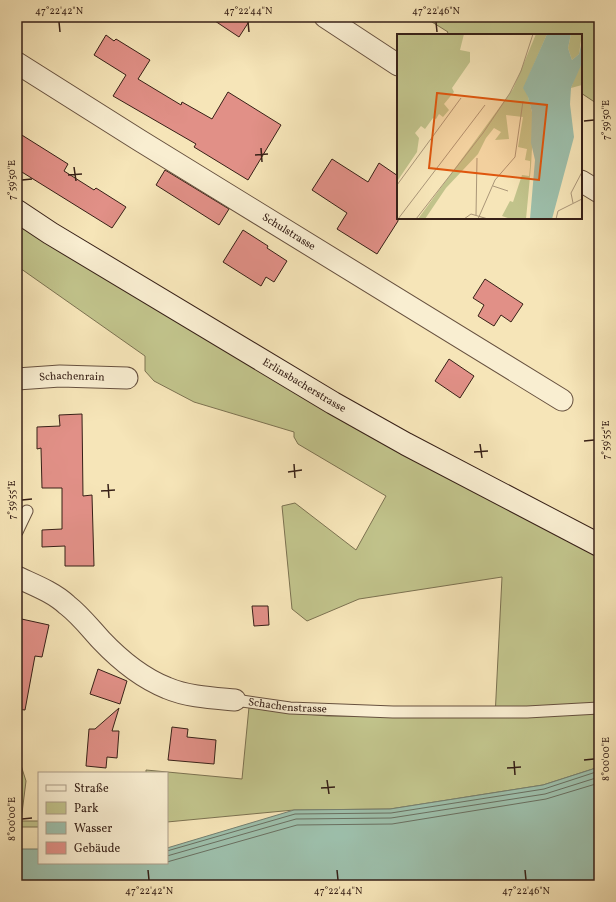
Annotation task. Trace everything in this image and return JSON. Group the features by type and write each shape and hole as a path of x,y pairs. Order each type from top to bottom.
{"main road":[{"name":"Erlinsbacherstrasse","path":"17,211 50,233 333,403 406,444 599,545"}],"street":[{"path":"325,17 397,64"},
{"name":"Schulstrasse","path":"17,63 139,140 562,400"},
{"path":"582,182 599,192"},
{"name":"Schachenrain","path":"17,379 60,376 127,378"},
{"name":"Schachenstrasse","path":"17,577 55,596 68,605 125,663 149,679 167,688 196,695 235,700"}],"lane":[{"path":"17,532 27,511"},
{"name":"Schachenstrasse","path":"235,700 290,708 393,712 527,712 599,708"}],"green space":[{"path":"424,17 599,17 599,105 582,94 582,34 447,34 448,32"},
{"path":"17,222 599,554 599,767 543,785 390,809 294,810 168,822 168,772 242,779 249,707 327,716 495,717 502,577 359,599 307,621 292,609 282,506 295,503 356,550 386,496 298,444 294,437 294,432 194,402 154,381 145,371 145,356 17,266"},
{"path":"17,759 19,759 26,781 21,821 38,821 38,827 17,827"},
{"path":"146,770 167,772 146,772"}],"water":[{"path":"599,767 599,885 17,885 17,849 38,849 38,864 168,864 168,848 294,810 390,809 543,785"}],"building":[{"path":"209,17 252,17 239,37"},
{"path":"106,35 114,41 116,39 150,60 138,79 181,105 182,102 212,119 228,92 281,125 248,180 194,147 196,144 113,96 126,75 94,55"},
{"path":"17,132 68,164 64,171 94,190 96,188 126,207 112,228 17,169"},
{"path":"332,159 368,182 379,163 397,175 398,221 377,254 337,229 347,213 312,190"},
{"path":"165,170 229,209 219,225 156,185"},
{"path":"243,230 268,246 267,248 287,261 274,282 266,277 261,286 223,262"},
{"path":"485,279 523,304 511,322 501,315 494,326 478,316 484,305 473,298"},
{"path":"449,359 474,376 460,398 435,381"},
{"path":"82,414 83,496 92,495 94,566 65,566 65,546 42,547 42,530 62,529 62,488 42,488 41,448 37,449 37,427 60,426 59,415"},
{"path":"252,606 268,606 269,625 254,626"},
{"path":"17,618 49,625 42,657 35,656 25,710 17,709"},
{"path":"98,669 127,681 120,704 90,694"},
{"path":"119,708 112,731 119,731 117,758 107,757 106,768 86,766 89,729 95,729"},
{"path":"172,727 188,729 187,737 216,740 214,764 168,760"}]}
